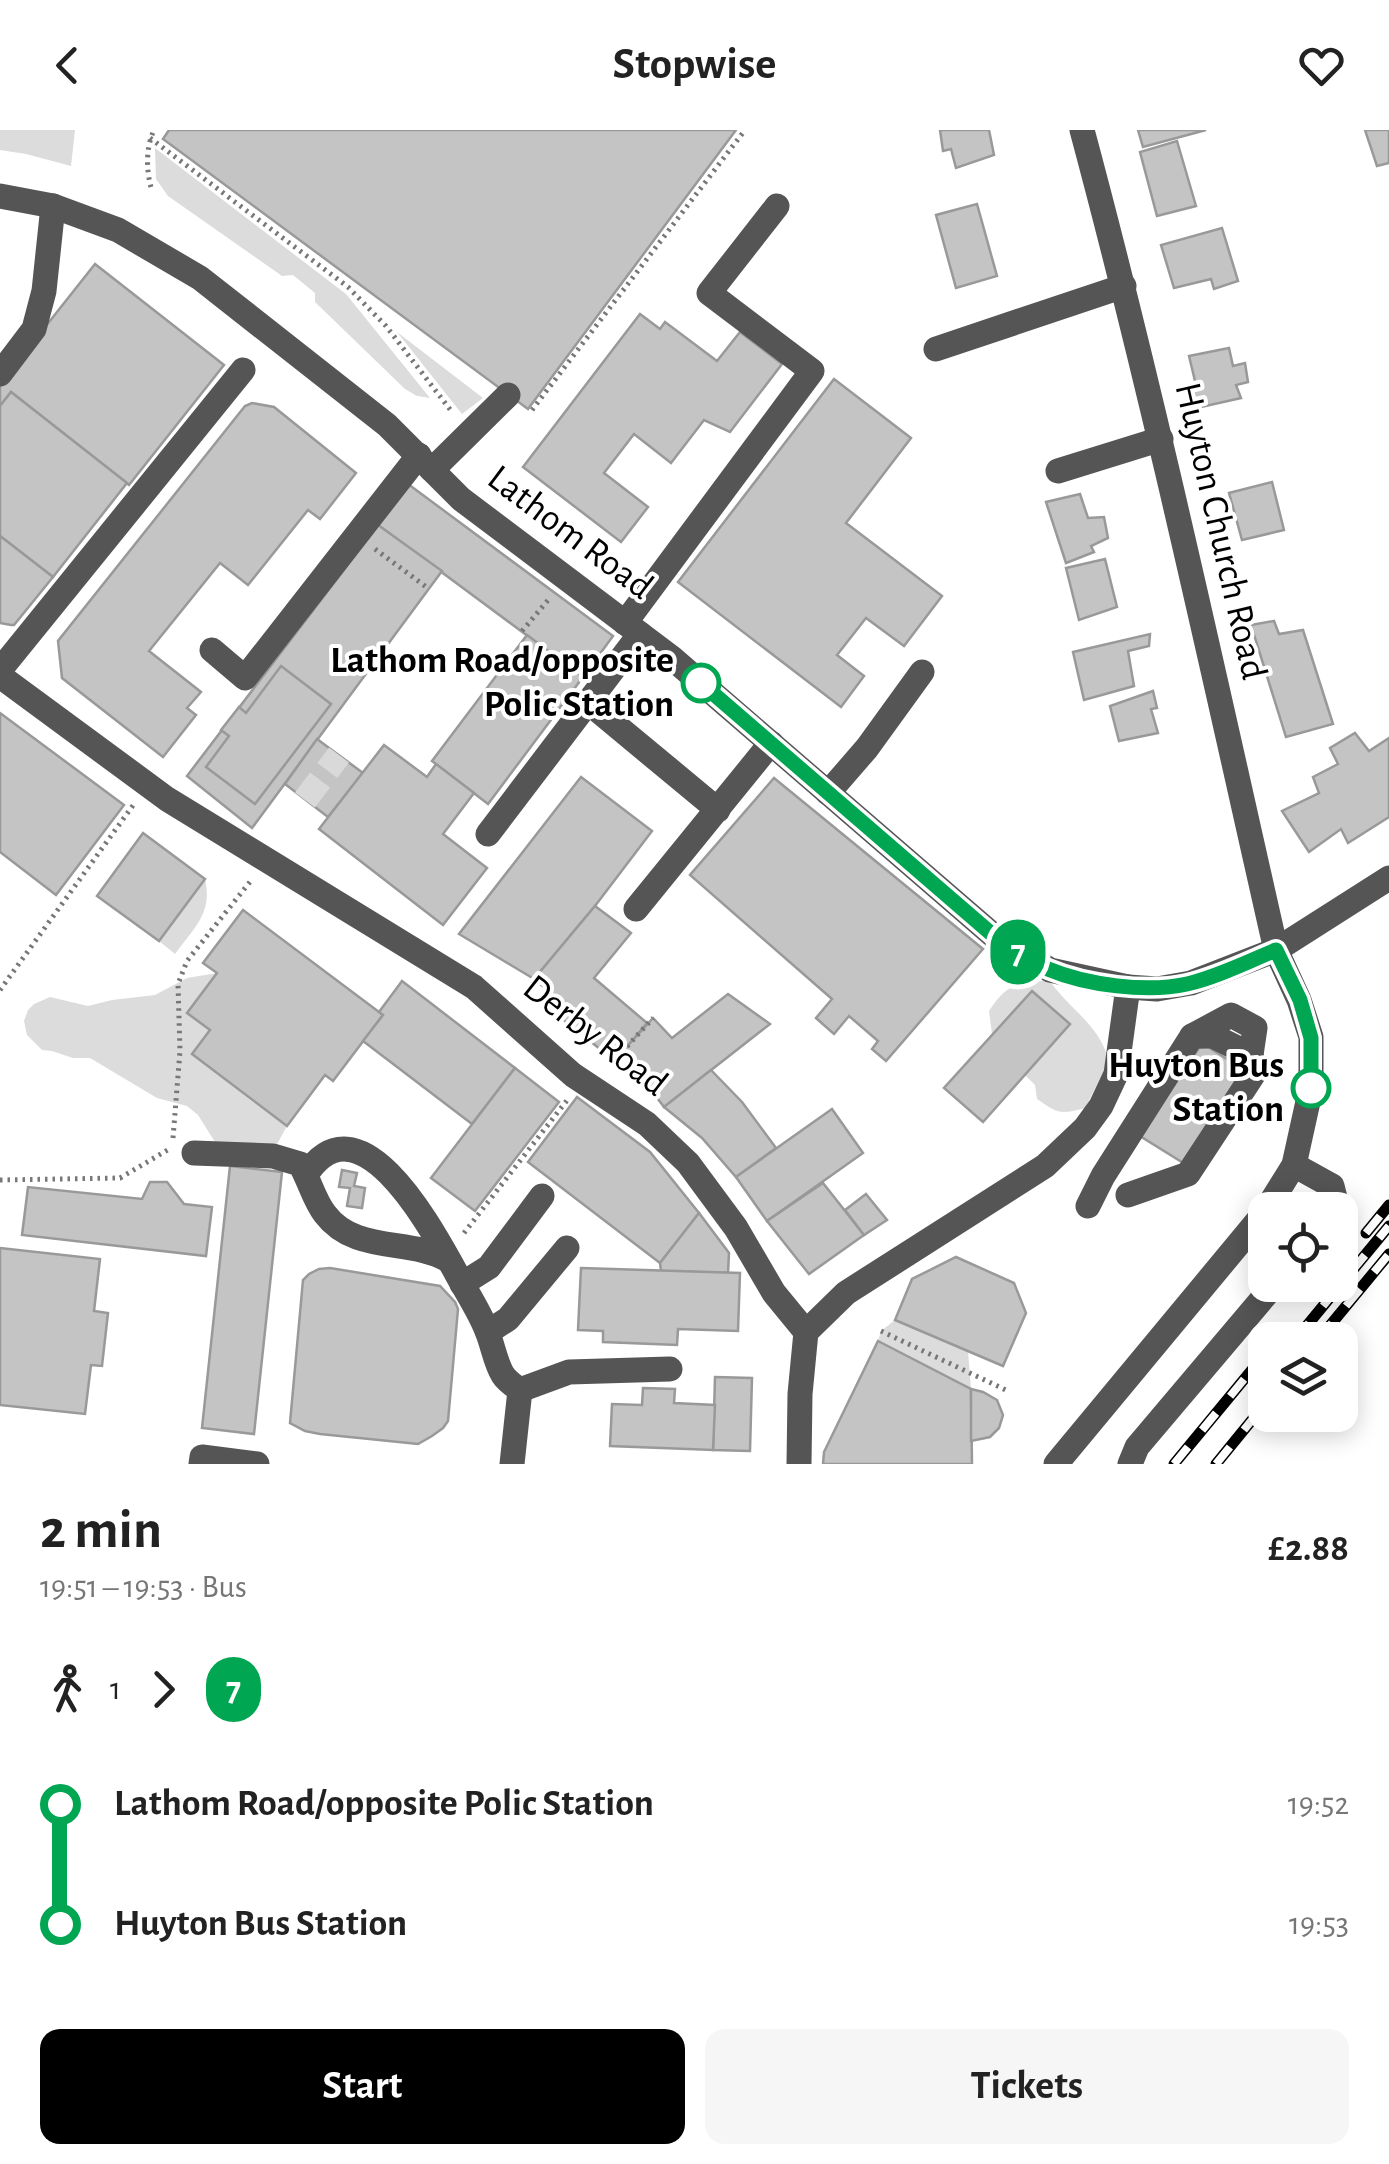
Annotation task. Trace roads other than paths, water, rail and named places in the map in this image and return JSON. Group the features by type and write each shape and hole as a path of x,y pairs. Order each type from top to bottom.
{"street":[{"name":"Huyton Church Road","path":"1082,130 1161,439 1276,950 1300,1000 1311,1038 1311,1088 1294,1165 1278,1192"},
{"name":"Lathom Road","path":"0,196 53,206 118,230 200,278 373,413 461,500 633,628 994,936 1050,970 1128,987 1157,989 1191,983 1276,950 1389,878"},
{"path":"0,374 34,329 44,291 53,206"},
{"path":"488,834 589,703 633,628 812,372 708,293 776,206"},
{"path":"936,349 1124,286"},
{"path":"0,673 243,370"},
{"path":"212,650 245,678 356,536 425,463 514,404"},
{"path":"1058,471 1161,439"},
{"path":"828,793 868,748 922,672"},
{"name":"Derby Road","path":"0,673 157,792 474,987 582,1081 647,1124 688,1164 736,1228 774,1293 806,1332"},
{"path":"589,703 718,810"},
{"path":"636,908 771,743"},
{"path":"799,1464 806,1332 846,1293 1046,1166 1084,1128 1102,1106 1116,1074 1128,987"},
{"path":"1088,1206 1192,1036 1231,1015 1256,1028 1252,1055 1255,1072 1188,1174 1128,1195"},
{"path":"306,1175 331,1152 349,1149 368,1155 383,1166 430,1226 488,1332 504,1376 520,1390"},
{"path":"194,1153 273,1156 300,1164 325,1214 342,1229 364,1241 446,1254"},
{"path":"1294,1165 1332,1186 1334,1192"},
{"path":"462,1284 490,1266 542,1196"},
{"name":"Huyton Church Road","path":"1056,1464 1248,1233"},
{"path":"488,1332 508,1320 566,1248"},
{"path":"1130,1464 1136,1447 1260,1302"},
{"path":"520,1390 570,1372 670,1370"},
{"path":"512,1464 520,1390"},
{"path":"201,1464 202,1457 257,1464"}],"tunnel":[{"path":"305,800 339,755"}],"railway":[{"path":"1366,1233 1389,1205"},
{"path":"1310,1322 1389,1226"},
{"path":"1333,1322 1389,1254"},
{"path":"1174,1464 1248,1375"},
{"path":"1216,1464 1248,1425"}],"place":[{"name":"Lathom Road/opposite Polic Station","path":"701,683"},
{"name":"Huyton Bus Station","path":"1311,1088"}]}
